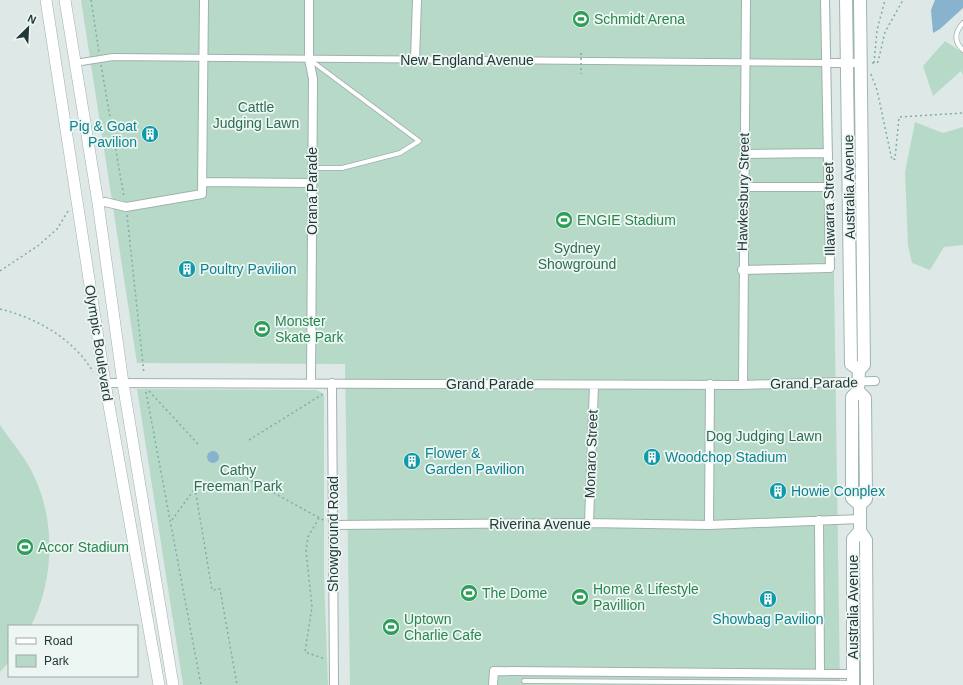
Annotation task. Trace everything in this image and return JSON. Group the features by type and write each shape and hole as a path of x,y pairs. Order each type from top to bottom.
{"main road":[{"name":"Australia Avenue","path":"846,0 851,364 859,370"},
{"name":"Australia Avenue","path":"860,0 864,365 859,370 858,387 865,398 866,499 860,505 860,525 866,540 867,685"},
{"name":"Australia Avenue","path":"852,681 853,539 860,525"}],"street":[{"name":"Olympic Boulevard","path":"46,0 67,135 100,380 159,685"},
{"name":"Olympic Boulevard","path":"65,0 98,203 124,383 173,685"},
{"path":"98,203 105,202 126,207 202,194 204,0"},
{"name":"Orana Parade","path":"309,0 309,58 313,79 311,383"},
{"path":"415,60 417,0"},
{"name":"Hawkesbury Street","path":"743,385 742,270 746,0"},
{"name":"Illawarra Street","path":"742,270 830,268 828,187 828,63 825,0"},
{"name":"New England Avenue","path":"75,63 113,57 203,59 309,58 860,63"},
{"path":"65,121 69,115 76,112 82,115 84,119"},
{"path":"67,135 78,142 83,139 87,133"},
{"path":"744,154 828,153"},
{"path":"202,182 312,183"},
{"path":"744,187 828,187"},
{"name":"Grand Parade","path":"100,380 124,383 710,384 858,387 875,381"},
{"name":"Showground Road","path":"332,383 334,685"},
{"path":"709,524 710,384"},
{"name":"Monaro Street","path":"589,523 594,385"},
{"path":"819,520 820,673"},
{"name":"Riverina Avenue","path":"334,525 589,523 709,524 819,520 860,525"},
{"path":"493,685 494,670 820,673 852,681"}],"lane":[{"path":"963,23 958,29 956,36 958,45 963,50"},
{"path":"309,58 419,141 400,153 342,168 312,168"},
{"path":"524,681 852,681"}],"path":[{"path":"91,0 126,207 145,383 172,520 201,685"},
{"path":"874,62 877,30 885,0"},
{"path":"860,63 878,62 885,32 903,0"},
{"path":"581,53 581,74"},
{"path":"870,71 877,90 892,160 895,159 899,116 963,113"},
{"path":"0,271 39,246 57,229 72,206"},
{"path":"0,309 39,324 65,339 77,350 100,380"},
{"path":"145,383 153,396 198,444"},
{"path":"248,440 325,393 332,383"},
{"path":"234,471 334,525"},
{"path":"172,520 201,480"},
{"path":"195,488 212,590 220,589 237,685"},
{"path":"319,518 308,538 306,550 312,607 305,652 334,662"}],"green space":[{"name":"Sydney Showground","path":"81,0 830,0 840,685 350,685 345,364 137,363"},
{"path":"945,41 963,53 963,75 961,71 933,96 923,66"},
{"path":"915,122 943,133 963,127 963,245 944,247 930,270 912,263 908,245 905,172"},
{"name":"Cathy Freeman Park","path":"137,389 316,390 321,392 324,396 324,574 328,685 183,685"},
{"name":"Accor Stadium","path":"0,425 27,463 41,494 49,532 49,551 48,571 39,609 31,625 8,625 8,663 0,672"}],"water":[{"path":"935,0 963,0 963,8 940,29 933,33 931,10"},
{"path":"211,451 215,451 219,457 215,463 211,463 207,459 207,455"}],"place":[{"name":"Schmidt Arena","path":"581,19"},
{"name":"Pig & Goat Pavilion","path":"150,134"},
{"name":"ENGIE Stadium","path":"564,220"},
{"name":"Poultry Pavilion","path":"187,269"},
{"name":"Monster Skate Park","path":"262,329"},
{"name":"Woodchop Stadium","path":"652,457"},
{"name":"Flower & Garden Pavilion","path":"412,461"},
{"name":"Howie Conplex","path":"778,491"},
{"name":"Accor Stadium","path":"25,547"},
{"name":"The Dome","path":"469,593"},
{"name":"Home & Lifestyle Pavillion","path":"580,597"},
{"name":"Showbag Pavilion","path":"768,599"},
{"name":"Uptown Charlie Cafe","path":"391,627"}],"park label":[{"name":"Cattle Judging Lawn","path":"256,116"},
{"name":"Dog Judging Lawn","path":"764,436"}]}
